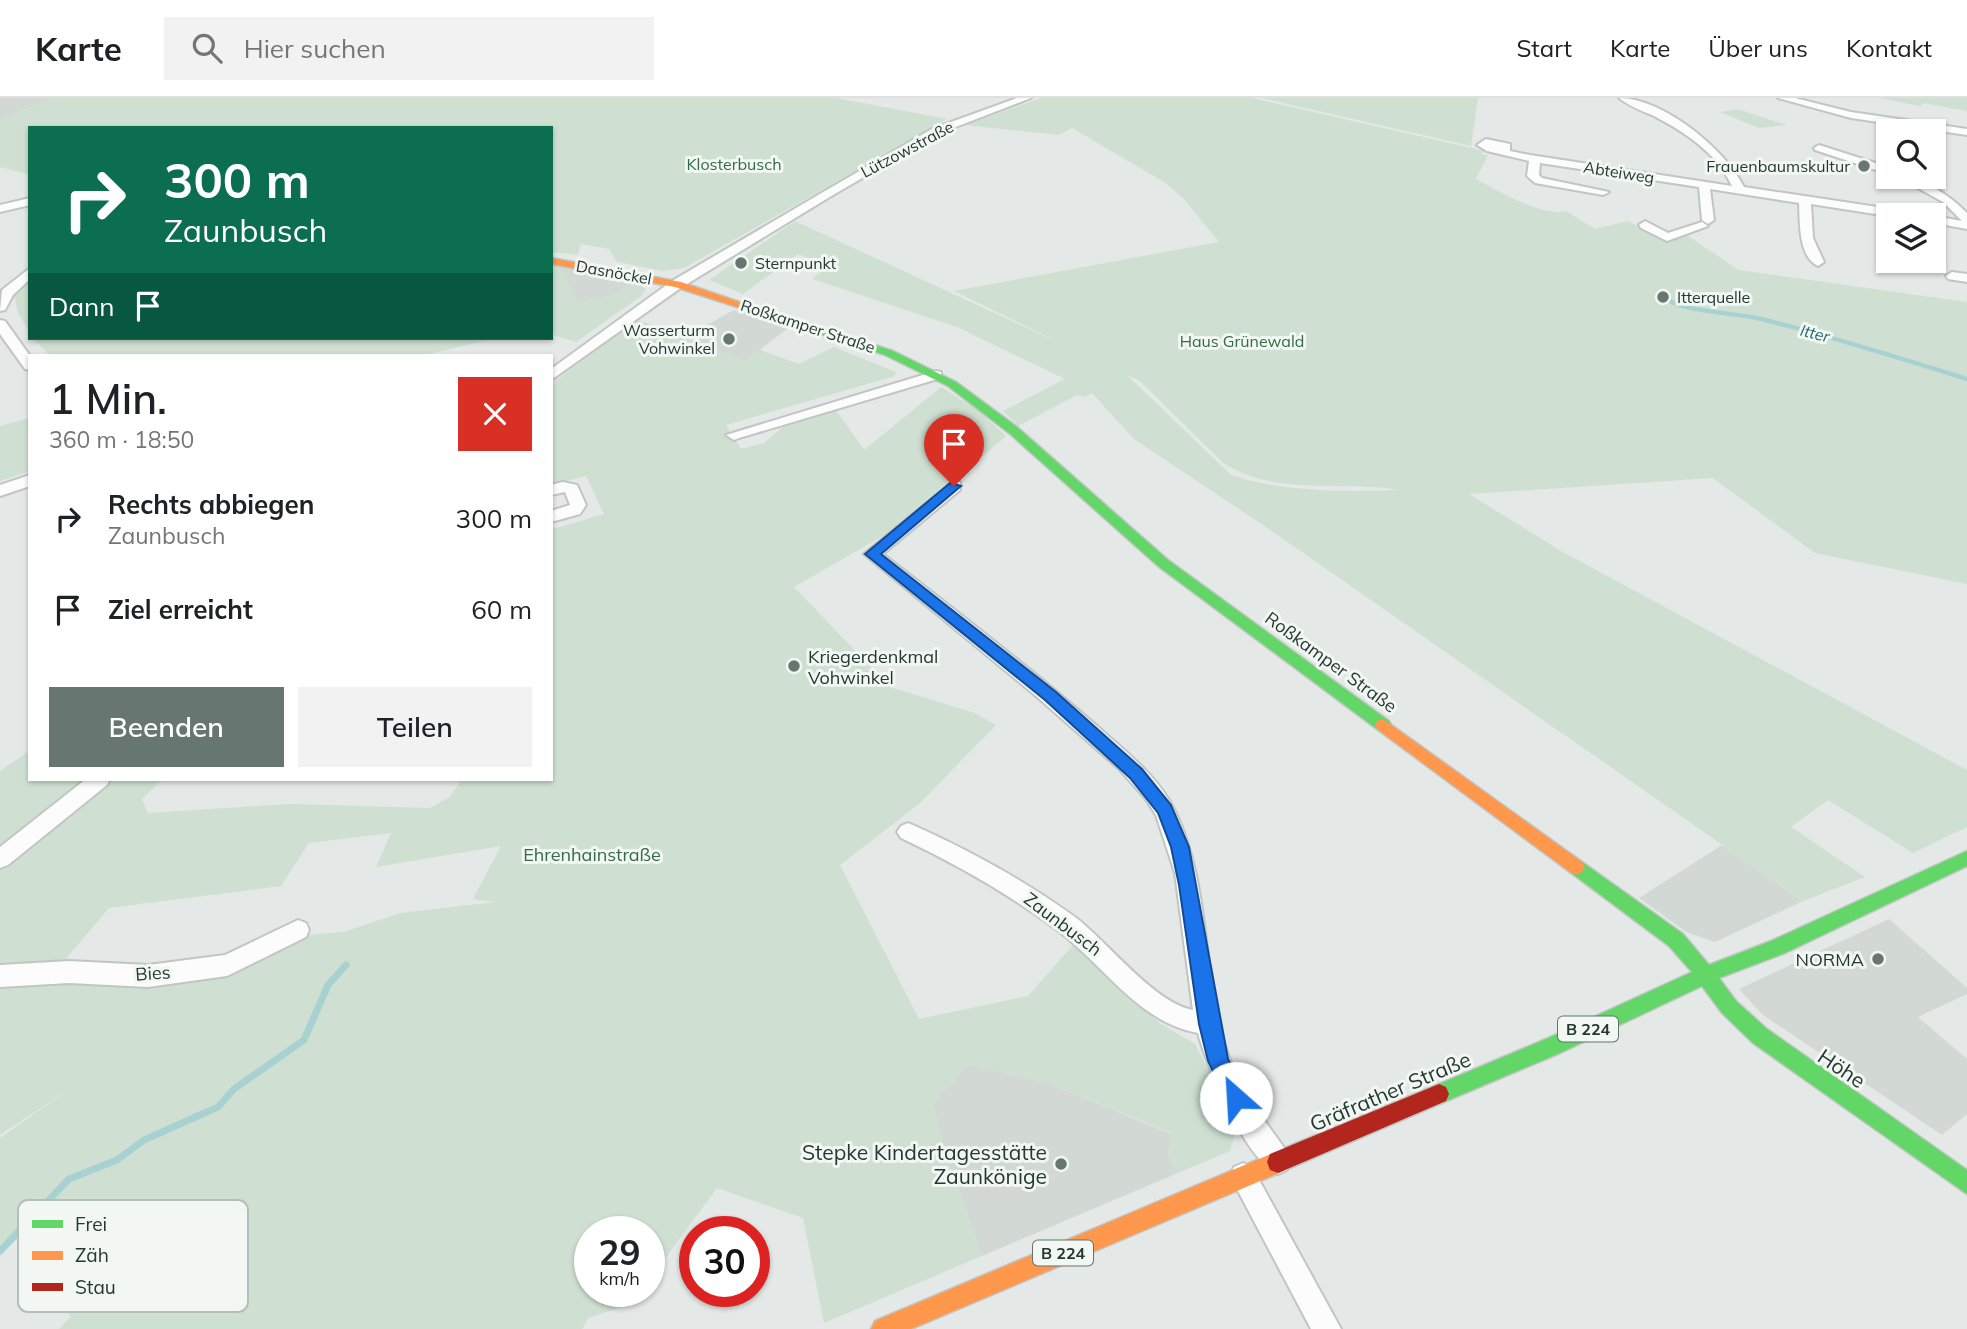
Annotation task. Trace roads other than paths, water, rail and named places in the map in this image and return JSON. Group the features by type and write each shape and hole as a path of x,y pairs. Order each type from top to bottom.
{"street":[{"name":"Lützowstraße","path":"677,284 936,131 1026,98"},
{"path":"1624,98 1687,131 1717,152 1734,175 1740,190"},
{"path":"1783,98 1834,111 1967,132"},
{"path":"1805,98 1834,111"},
{"path":"1819,148 1876,167"},
{"name":"Abteiweg","path":"1505,150 1535,159 1876,211"},
{"name":"Abteiweg","path":"1535,159 1533,176 1539,181 1603,192"},
{"path":"1645,225 1667,237 1705,223 1704,185"},
{"path":"1926,189 1947,200 1967,219"},
{"path":"1805,200 1807,239 1818,262"},
{"path":"0,209 28,202"},
{"path":"1946,222 1967,225"},
{"name":"Dasnöckel","path":"553,261 677,284"},
{"path":"0,307 7,293 28,274"},
{"path":"1952,276 1967,278"},
{"path":"553,375 677,284"},
{"name":"Roßkamper Straße","path":"677,284 889,353 936,375 975,399 1163,563 1659,926 1689,953 1705,975"},
{"path":"0,324 28,363"},
{"path":"734,435 936,375"},
{"path":"0,491 28,481"},
{"path":"954,486 872,554 1051,696 1136,774 1165,810 1180,847 1209,1024 1218,1061 1236,1098 1278,1161"},
{"path":"553,490 563,487 571,489 578,505 574,510 553,516"},
{"path":"0,859 98,781"},
{"name":"Zaunbusch","path":"908,832 960,855 1016,888 1087,940 1163,1007 1182,1018 1209,1024"},
{"name":"Gräfrather Straße","path":"883,1329 1553,1045 1705,975 1778,947 1967,858"},
{"name":"Bies","path":"0,976 69,972 148,976 227,965 298,930"},
{"name":"Höhe","path":"1705,975 1730,1007 1760,1036 1967,1183"},
{"path":"1243,1177 1327,1329"}],"waterway":[{"name":"Itter","path":"1663,297 1683,306 1761,319 1813,333 1967,379"},
{"path":"49,1200 69,1179 117,1160 144,1140 218,1107 234,1089 304,1040 328,985 346,965"},
{"path":"0,1251 18,1232"}],"place":[{"name":"Frauenbaumskultur","path":"1864,166"},
{"name":"Sternpunkt","path":"741,263"},
{"name":"Itterquelle","path":"1663,297"},
{"name":"Wasserturm Vohwinkel","path":"729,339"},
{"name":"Kriegerdenkmal Vohwinkel","path":"794,666"},
{"name":"NORMA","path":"1878,959"},
{"name":"Stepke Kindertagesstätte Zaunkönige","path":"1061,1164"}],"park label":[{"name":"Klosterbusch","path":"734,164"},
{"name":"Haus Grünewald","path":"1242,341"},
{"name":"Ehrenhainstraße","path":"592,854"}]}
